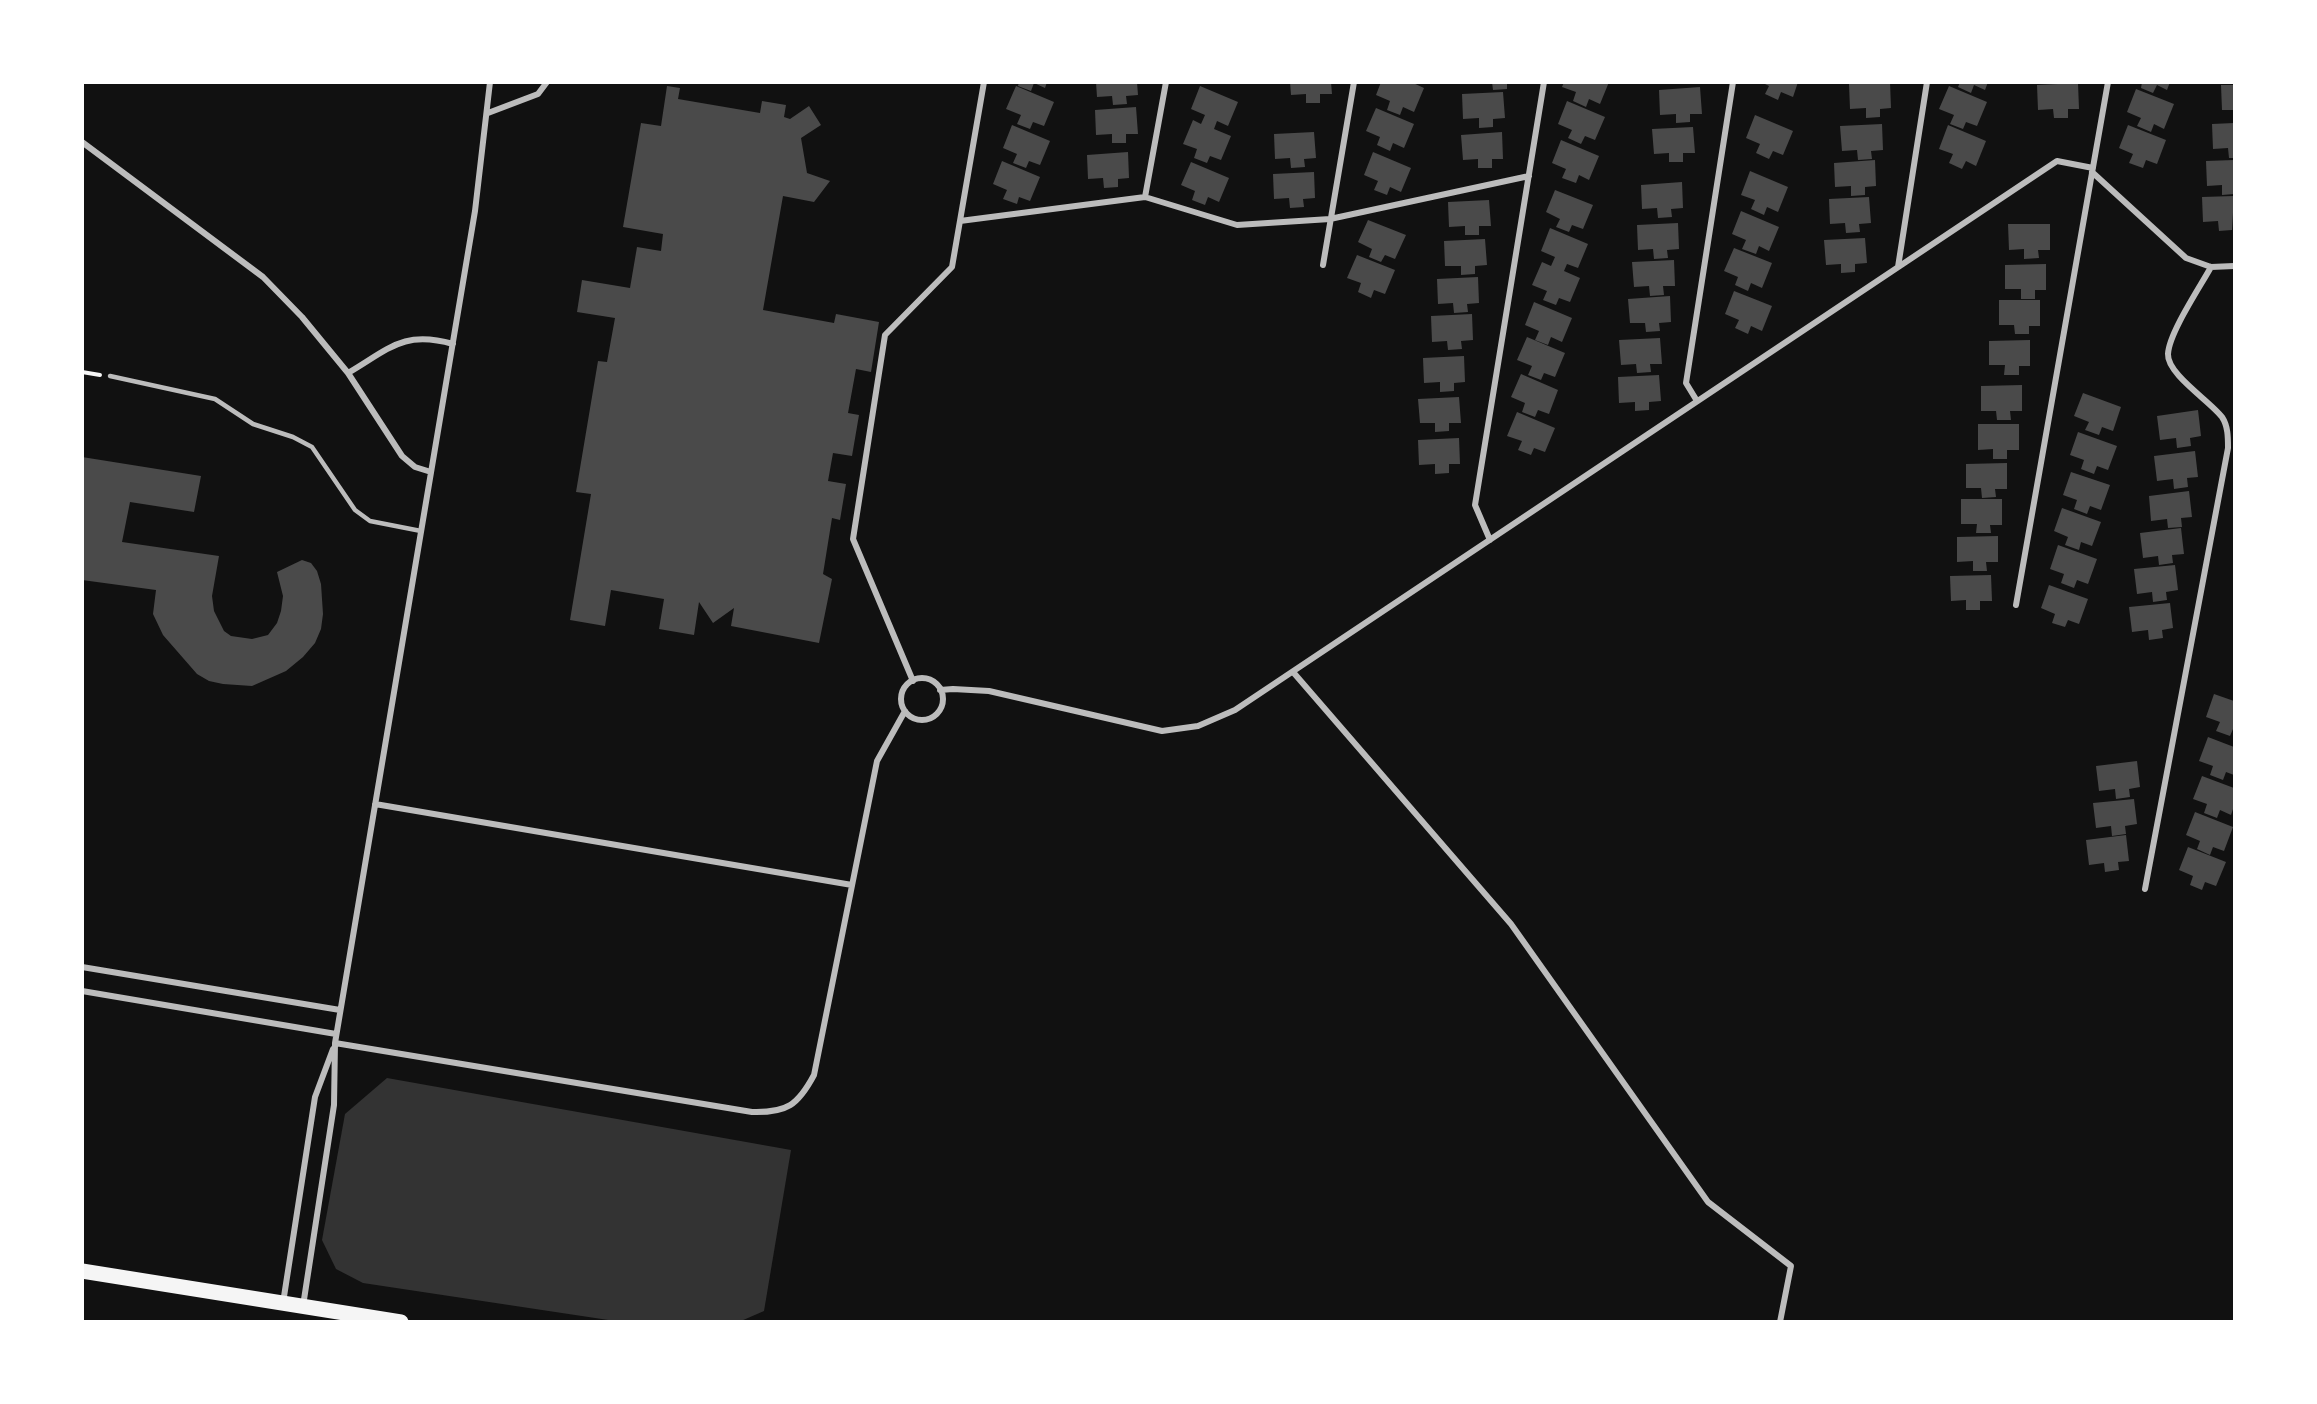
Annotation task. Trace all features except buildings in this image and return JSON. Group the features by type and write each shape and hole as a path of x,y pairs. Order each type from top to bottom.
{"main road":[{"path":"82,1271 400,1322"}],"street":[{"path":"302,1307 333,1105 336,1034 475,211 490,82"},
{"path":"488,112 538,94 547,82"},
{"path":"913,681 854,539 885,335 952,267 984,82"},
{"path":"1145,197 1166,82"},
{"path":"1323,265 1354,82"},
{"path":"1490,540 1475,505 1544,82"},
{"path":"1697,402 1686,383 1732,82"},
{"path":"1898,267 1927,82"},
{"path":"2016,605 2108,82"},
{"path":"82,142 263,277 302,317 348,373 402,456 415,467 431,472"},
{"path":"940,690 989,692 1162,730 1198,726 1235,710 2057,161 2093,170 2186,258 2211,267 2235,266"},
{"path":"960,221 1145,197 1237,225 1330,219 1529,176"},
{"path":"2145,889 2228,448 2228,431 2222,417 2173,369 2167,357 2171,342 2211,267"},
{"path":"348,373 398,343 416,338 433,338 453,344"},
{"path":"1293,672 1511,924 1708,1202 1791,1266 1780,1322"},
{"path":"925,679 932,681 940,690 942,703 940,710 931,718 916,720 905,711 902,705 903,691 913,681 925,679"},
{"path":"335,1042 752,1112 768,1113 789,1107 803,1096 814,1075 878,761 905,711"},
{"path":"375,804 852,885"},
{"path":"82,967 340,1010"},
{"path":"82,991 336,1034"},
{"path":"283,1304 315,1097 335,1042"}],"lane":[{"path":"110,376 215,399 253,424 293,437 312,447 355,510 370,521 421,531"}],"shaded area":[{"path":"387,1078 791,1150 764,1311 741,1321 615,1321 363,1283 336,1269 322,1240 345,1114"}]}
